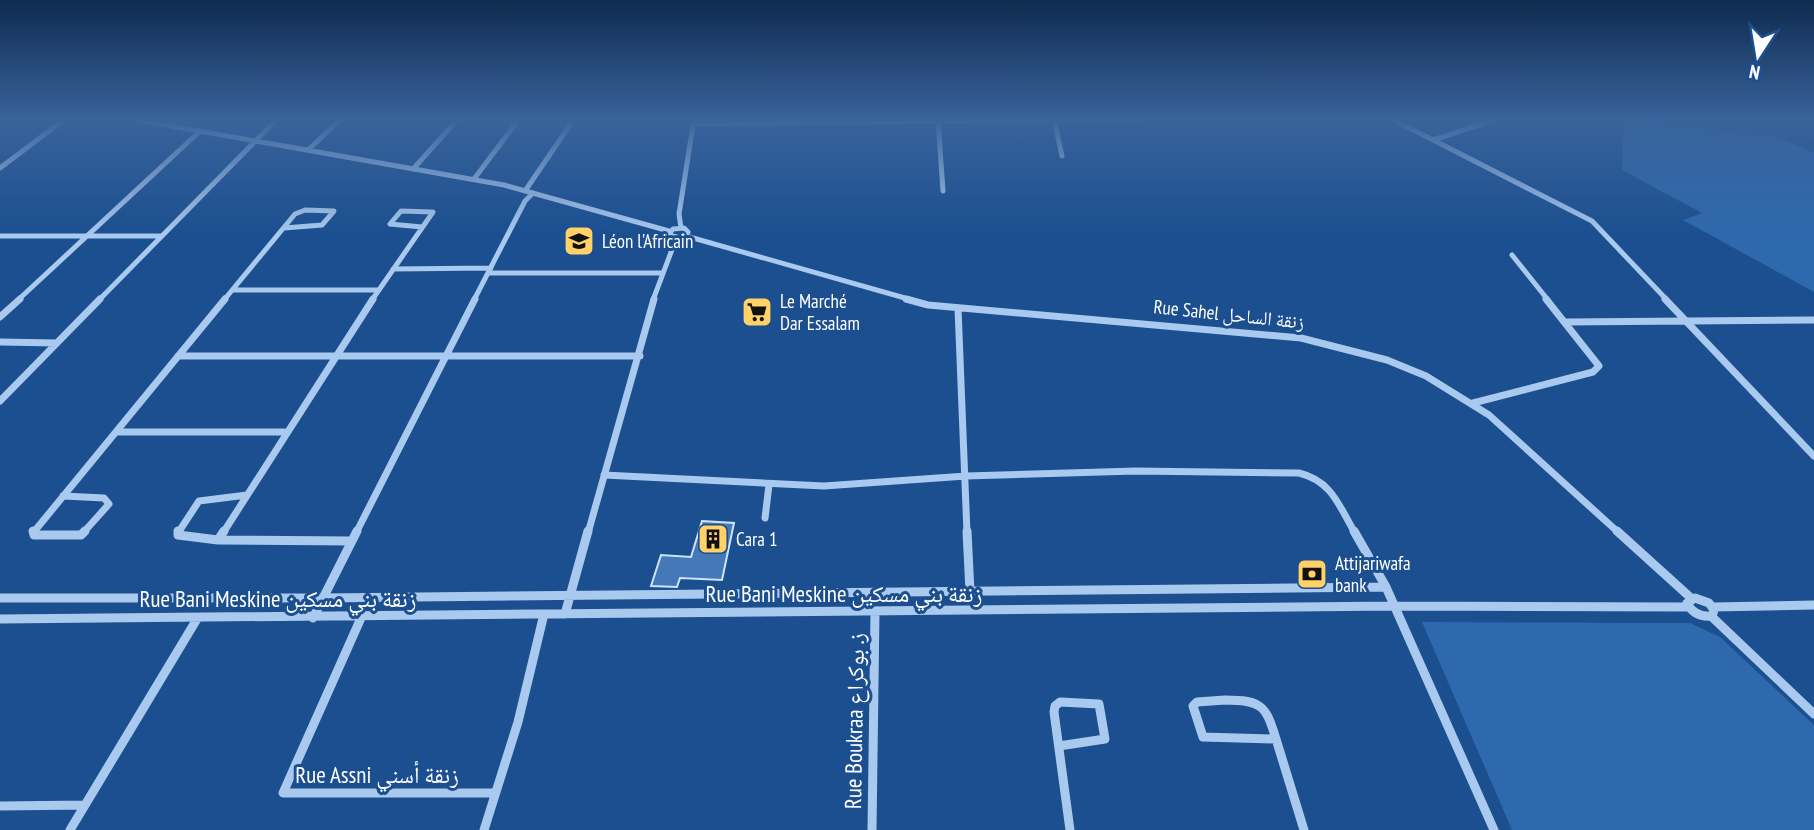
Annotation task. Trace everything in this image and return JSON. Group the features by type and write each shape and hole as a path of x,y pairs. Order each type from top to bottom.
{"street":[{"path":"0,317 171,158"},
{"path":"0,401 239,158"},
{"path":"351,158 474,179 669,231 681,228 688,231 686,236 676,239 669,237 669,231"},
{"path":"413,169 423,158"},
{"path":"474,179 490,158"},
{"path":"525,191 548,158"},
{"path":"681,228 678,214 688,158"},
{"path":"941,158 943,191"},
{"path":"1468,158 1592,221 1814,456"},
{"path":"313,618 526,201 533,193"},
{"path":"63,496 104,498 109,503 81,535 34,535 33,531 233,290 285,228 300,211 334,211 322,225 285,228"},
{"path":"218,540 379,290 422,227 432,211 401,211 390,224 422,227"},
{"path":"0,236 161,236"},
{"name":"Rue Sahel زنقة الساحل","path":"686,236 917,302 1326,342 1408,368 1473,402 1690,603"},
{"path":"565,614 640,356 661,273 676,239"},
{"path":"1473,402 1597,369 1597,362 1512,255"},
{"path":"393,269 661,273"},
{"path":"233,290 379,290"},
{"path":"958,308 970,592"},
{"path":"1566,322 1814,320"},
{"path":"0,342 57,343"},
{"path":"178,356 640,356"},
{"path":"116,432 287,432"},
{"path":"604,475 824,486 966,476 1136,471 1316,477 1331,491 1386,587 1494,830"},
{"path":"765,518 769,485"},
{"path":"247,495 202,499 177,533 183,537 218,540 352,541"},
{"path":"0,597 323,598 570,593 1386,587"},
{"path":"1814,606 1711,612 1700,615 1690,603 1704,600 1711,612 1814,714"},
{"name":"Rue Bani Meskine زنقة بني مسكين","path":"0,620 1690,603"},
{"name":"Rue Boukraa ز. بوكراع","path":"872,830 875,612"},
{"path":"484,830 518,722 544,614"},
{"name":"Rue Assni زنقة أسني","path":"361,618 283,793 495,793"},
{"path":"70,830 197,619"},
{"path":"1277,740 1203,737 1199,732 1193,706 1197,702 1258,703 1268,712 1277,740 1304,830"},
{"path":"1059,746 1105,739 1099,704 1056,704 1059,746 1070,830"},
{"path":"0,806 85,805"}],"shaded area":[{"path":"1622,158 1814,158 1814,292 1683,220 1702,213 1622,170"},
{"path":"1422,622 1690,623 1720,637 1814,725 1814,830 1512,830"}],"building":[{"name":"Cara 1","path":"702,521 734,523 722,580 680,578 677,587 651,586 661,555 691,557"}],"place":[{"name":"Léon l'Africain","path":"579,241"},
{"name":"Le Marché Dar Essalam","path":"757,312"},
{"name":"Cara 1","path":"713,539"},
{"name":"Attijariwafa bank","path":"1312,574"}]}
